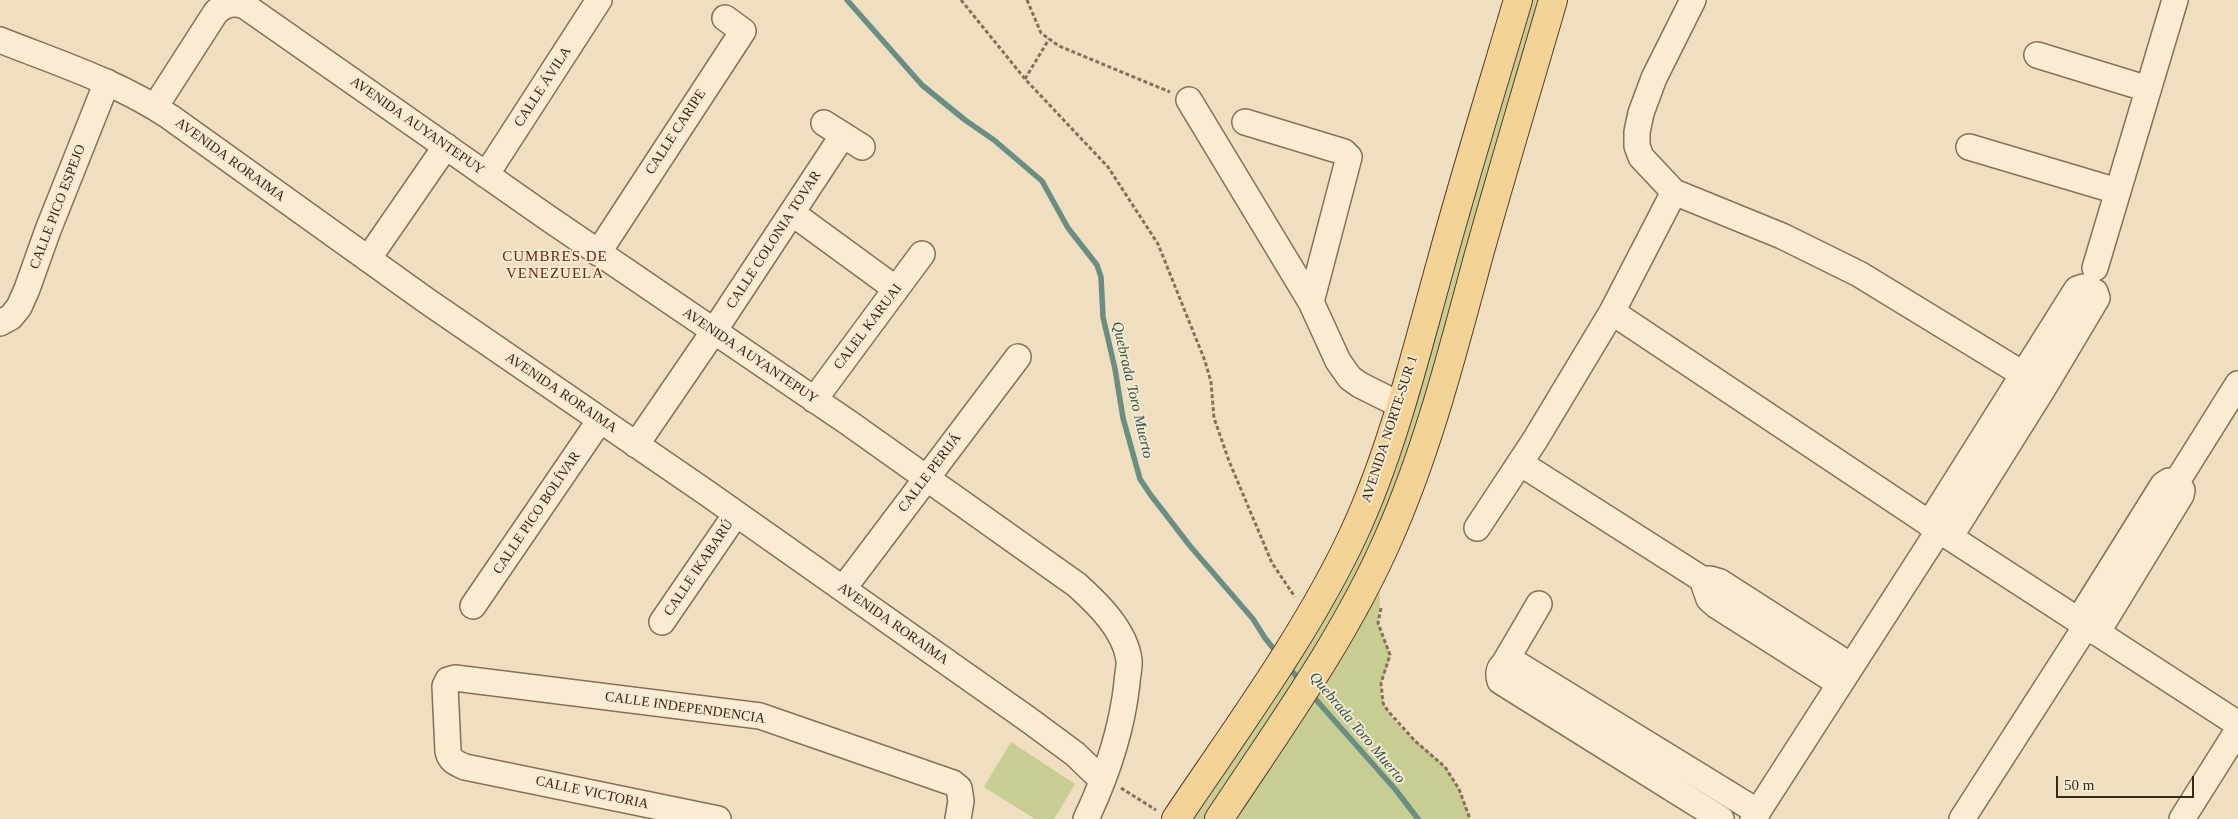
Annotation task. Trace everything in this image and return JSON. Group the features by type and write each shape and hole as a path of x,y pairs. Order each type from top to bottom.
{"main road":[{"name":"AVENIDA NORTE-SUR 1","path":"1169,817 1254,701 1306,620 1354,532 1370,494 1400,405 1518,0"},
{"path":"1219,819 1331,647 1369,578 1403,504 1430,429 1553,0"}],"street":[{"name":"CALLE ÁVILA","path":"486,175 599,0"},
{"path":"1693,0 1654,78 1637,132 1637,146 1641,158 1674,192 1782,236 1859,274 2044,387"},
{"path":"2095,268 2174,0"},
{"name":"AVENIDA AUYANTEPUY","path":"154,106 216,12 226,4 236,3 245,6 486,175 926,478 1077,586 1097,603 1112,623 1123,642 1129,660 1119,729 1102,780 1086,819"},
{"name":"CALLE CARIPE","path":"598,252 743,31 725,18"},
{"name":"AVENIDA RORAIMA","path":"0,40 107,82 154,106 368,259 1029,720 1075,754 1102,780"},
{"path":"2037,55 2148,89"},
{"name":"CALLE PICO ESPEJO","path":"0,323 11,317 23,298 107,82"},
{"path":"1189,100 1311,302 1338,361 1350,378 1373,393 1400,405"},
{"path":"1245,122 1344,152 1350,156 1311,302"},
{"name":"CALLE COLONIA TOVAR","path":"636,445 714,331 843,135"},
{"path":"368,259 446,146"},
{"path":"1969,147 2118,191"},
{"path":"1477,528 1520,463 1612,312 1674,192"},
{"path":"792,214 896,289"},
{"name":"CALEL KARUAI","path":"814,400 922,254"},
{"path":"1505,662 1510,661 1517,664 1640,738 1756,815 1939,530 2044,387 2097,298 2095,292 2083,287 2076,289 2024,374 1939,530"},
{"path":"1612,312 1768,414 1939,530 2237,722 2182,819"},
{"name":"CALLE PERIJÁ","path":"843,589 1018,357"},
{"path":"1962,819 2087,626 2181,495 2182,490 2176,483 2238,384"},
{"name":"CALLE PICO BOLÍVAR","path":"473,606 600,420"},
{"path":"1520,463 1702,580 1709,599 1717,606 1845,675"},
{"name":"CALLE IKABARÚ","path":"662,622 736,514"},
{"path":"1538,604 1498,674 1500,681 1721,819"},
{"name":"CALLE INDEPENDENCIA","path":"465,767 450,758 448,751 445,686 448,680 454,678 760,716 953,783 959,788 962,801 958,819"},
{"path":"1626,760 1640,738"},
{"name":"CALLE VICTORIA","path":"465,767 685,816 718,819"}],"path":[{"path":"961,0 1025,79 1108,167 1158,244 1205,361 1212,382 1214,418 1250,514 1272,563 1306,620"},
{"path":"1027,0 1041,33 1049,39 1068,49 1189,100"},
{"path":"1025,79 1049,39"},
{"path":"1369,578 1376,584 1380,592 1378,624 1390,655 1381,683 1383,703 1415,742 1445,767 1458,789 1470,819"},
{"path":"1102,780 1124,789 1169,817"}],"green space":[{"path":"1518,0 1553,0 1376,584 1380,595 1380,628 1389,653 1381,689 1383,701 1394,720 1402,729 1445,767 1457,785 1470,819 1176,819 1338,565"},
{"path":"1011,742 1075,784 1054,819 1035,819 984,787"}],"waterway":[{"name":"Quebrada Toro Muerto","path":"847,0 922,85 965,120 994,140 1042,181 1068,228 1097,265 1101,277 1103,317 1115,369 1123,418 1140,479 1190,546 1253,619 1277,653"},
{"name":"Quebrada Toro Muerto","path":"1288,666 1301,682"},
{"name":"Quebrada Toro Muerto","path":"1310,693 1395,789 1418,819"}],"district":[{"name":"CUMBRES DE VENEZUELA","path":"555,266"}]}
